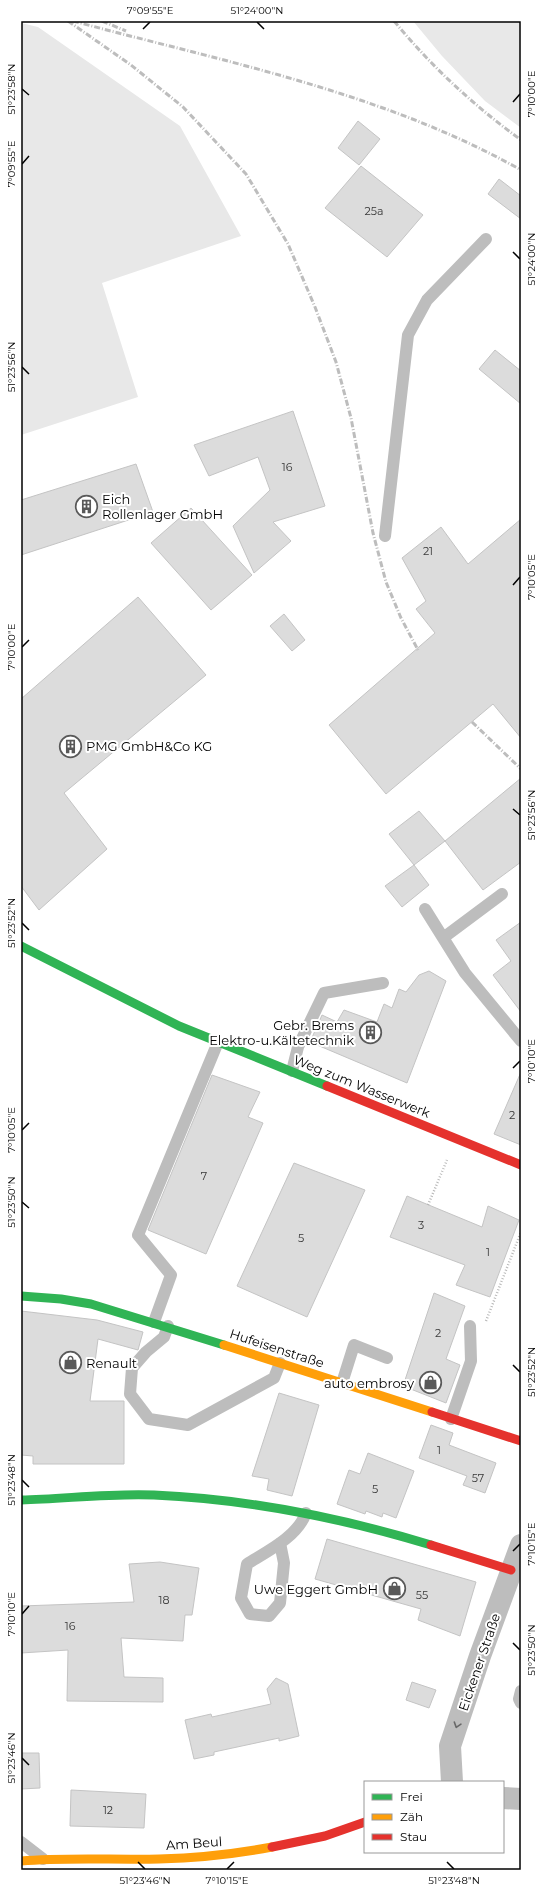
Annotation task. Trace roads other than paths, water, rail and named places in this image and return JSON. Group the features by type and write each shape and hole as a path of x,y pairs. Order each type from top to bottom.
{"street":[{"name":"Weg zum Wasserwerk","path":"21,946 179,1026 521,1165"},
{"name":"Hufeisenstraße","path":"21,1296 61,1299 91,1304 168,1326 521,1441"},
{"path":"21,1500 135,1495 172,1496 306,1513 384,1532 463,1554 511,1570"},
{"name":"Eickener Straße","path":"452,1781 450,1746 521,1545"},
{"path":"504,1798 521,1799"},
{"name":"Am Beul","path":"21,1861 43,1859 160,1858 246,1852 325,1836 364,1822"}],"lane":[{"path":"385,536 408,335 427,300 486,240"},
{"path":"443,938 502,894"},
{"path":"425,909 465,973 521,1041"},
{"path":"292,1072 298,1047 324,992 383,983"},
{"path":"154,1322 171,1275 138,1235 218,1042"},
{"path":"168,1326 164,1337 146,1352 132,1368 130,1394 149,1419 188,1425 274,1378 280,1363"},
{"path":"451,1418 471,1361 470,1326"},
{"path":"342,1383 354,1345 387,1358"},
{"path":"280,1543 284,1563 280,1603 269,1616 250,1614 241,1598 247,1564 280,1543 303,1522 306,1513"},
{"path":"521,1691 519,1699 521,1703"},
{"path":"21,1842 43,1859"}],"railway":[{"path":"68,21 131,65 183,107 246,174 288,244 315,307 336,362 351,418 373,533 386,582 401,618 418,650"},
{"path":"73,21 245,66 358,99 414,120 468,143 521,170"},
{"path":"102,21 126,31"},
{"path":"394,21 423,54 454,85 486,113 521,140"},
{"path":"472,722 521,769"}],"place":[{"name":"Eich Rollenlager GmbH","path":"86,506"},
{"name":"PMG GmbH&Co KG","path":"70,746"},
{"name":"Gebr. Brems Elektro-u.Kältetechnik","path":"370,1032"},
{"name":"Renault","path":"70,1363"},
{"name":"auto embrosy","path":"430,1383"},
{"name":"Uwe Eggert GmbH","path":"394,1589"}]}
